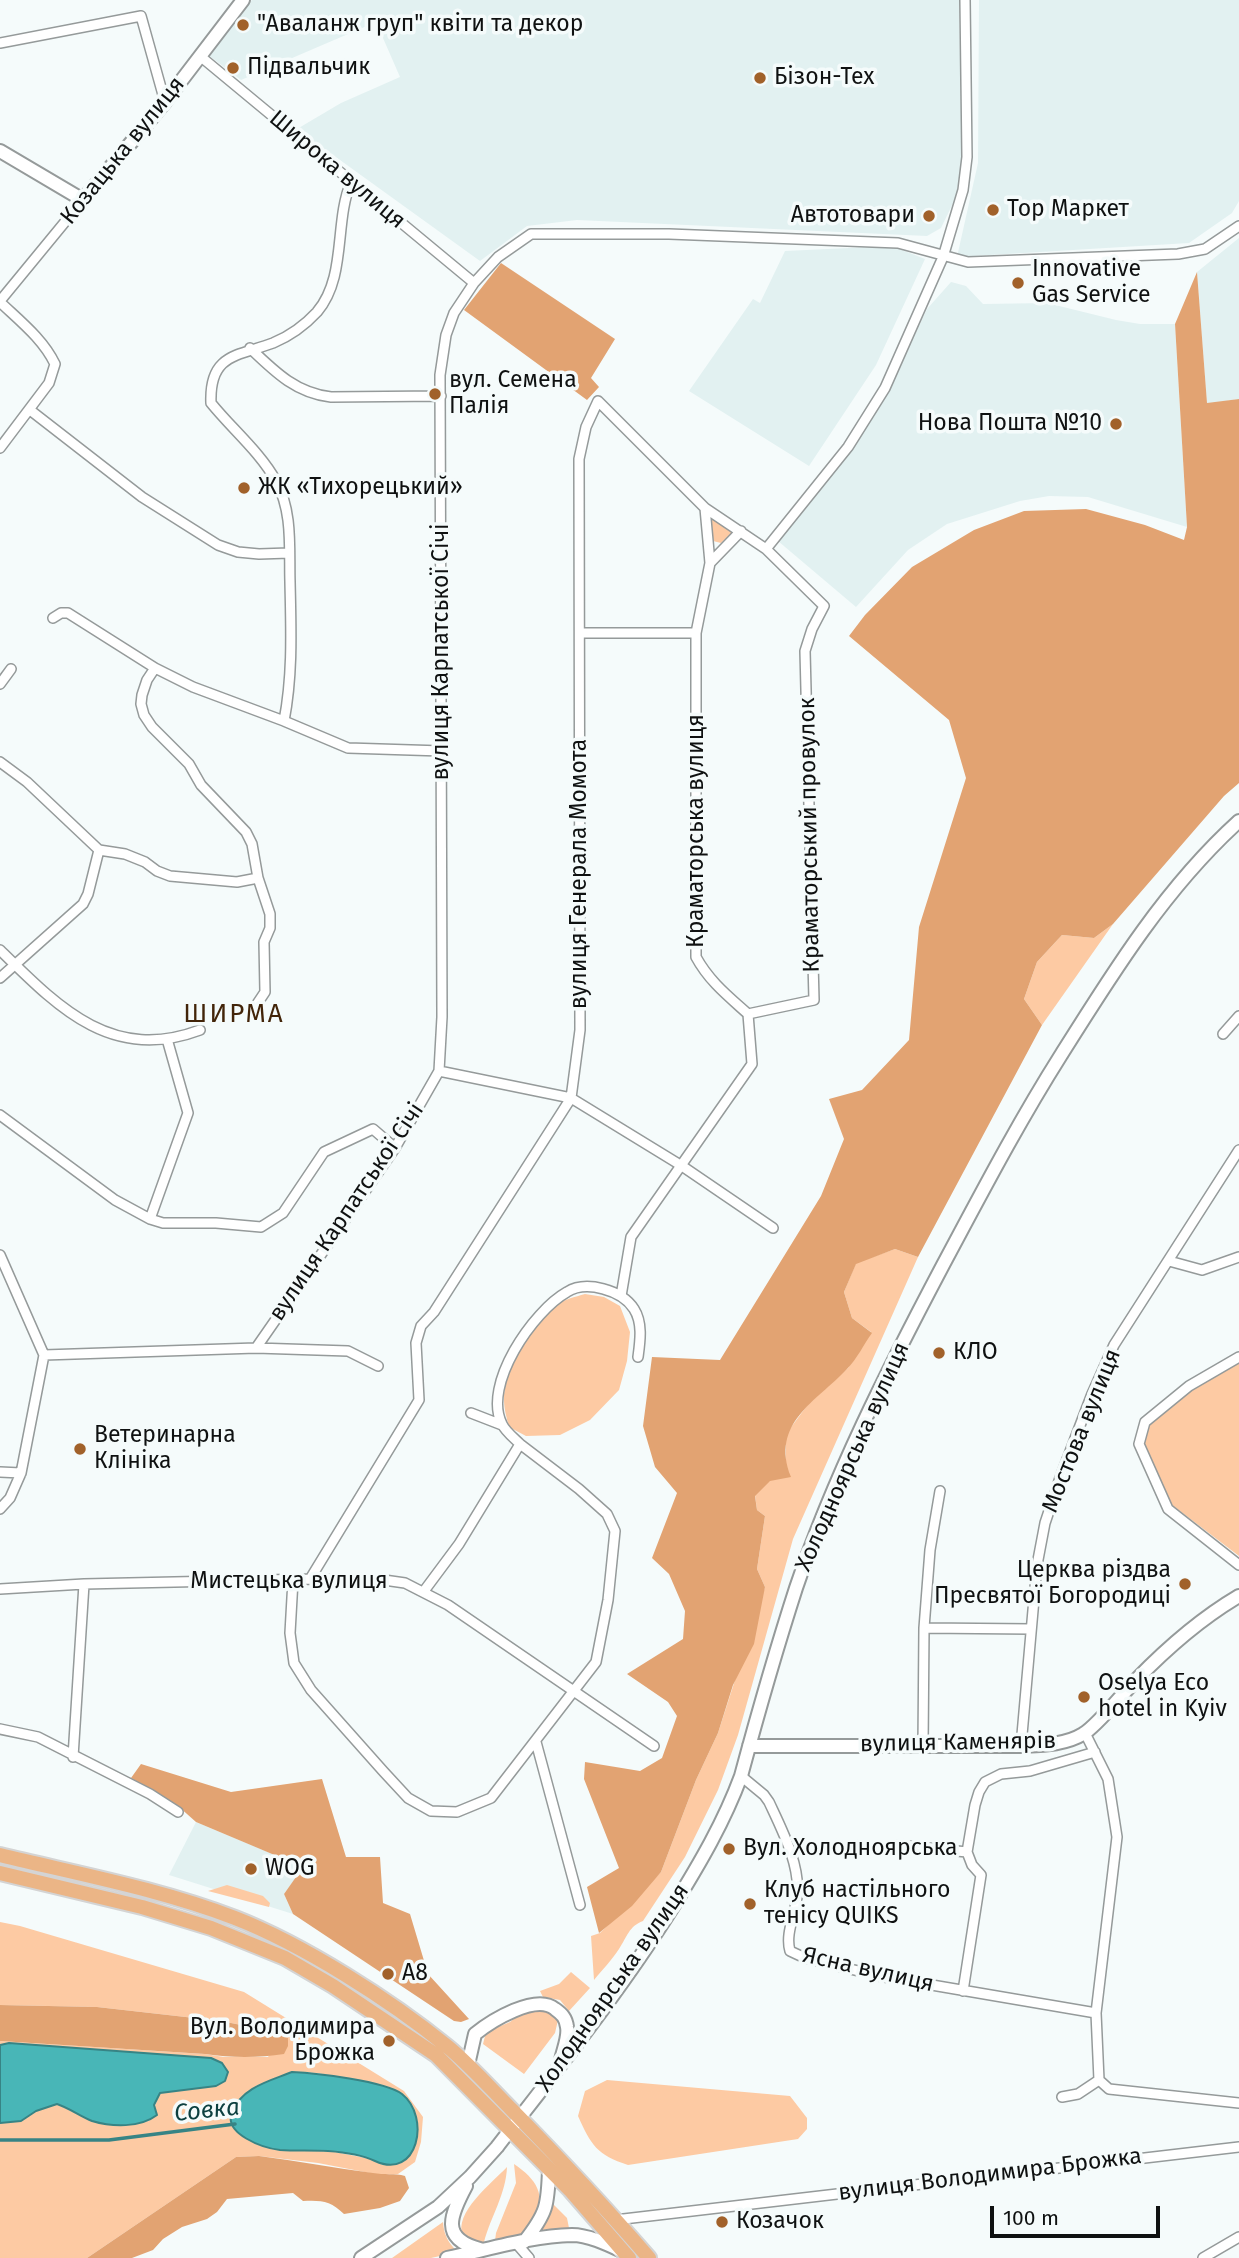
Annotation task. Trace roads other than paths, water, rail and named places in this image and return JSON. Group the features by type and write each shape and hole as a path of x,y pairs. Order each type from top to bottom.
{"main road":[{"name":"Козацька вулиця","path":"83,200 165,102 243,0"},
{"path":"0,150 83,200"},
{"name":"Холодноярська вулиця","path":"519,2118 647,1948 705,1856 741,1776 796,1588 830,1501 899,1348 1020,1120 1124,958 1179,881 1239,821"},
{"name":"вулиця Каменярів","path":"749,1746 1021,1746 1062,1742 1085,1733 1183,1636 1208,1615 1239,1596"},
{"path":"0,1855 183,1900 236,1919 309,1954 446,2046 468,2065 649,2258"},
{"path":"0,1873 153,1910 211,1928 285,1958 334,1986 436,2055 549,2169 627,2255"},
{"path":"468,2065 475,2034 501,2017 537,2003 550,2004 565,2018 568,2030 559,2067"},
{"path":"361,2258 438,2207 470,2177 519,2118"},
{"path":"520,2242 540,2222 546,2209 549,2169"},
{"path":"470,2177 453,2211 451,2223 455,2237 467,2246 484,2250"},
{"path":"447,2258 520,2242 574,2235 627,2255"}],"street":[{"path":"766,549 848,447 885,388 943,257 963,190 967,158 965,0"},
{"path":"0,43 141,16 165,102"},
{"name":"Широка вулиця","path":"200,56 474,283"},
{"path":"284,721 292,670 290,526 278,484 266,465 211,403 211,392 214,378 223,363 250,348 272,343 296,331 318,311 326,298 332,279 343,206 351,182"},
{"name":"Козацька вулиця","path":"0,302 83,200"},
{"name":"вулиця Карпатської Січі","path":"256,1348 395,1148 439,1071 442,1017 440,375 446,335 454,313 474,283 498,257 531,234 669,234 898,243 968,262 1178,254 1205,249 1239,226"},
{"path":"0,302 41,342 55,364 49,383 0,448"},
{"path":"250,348 284,380 314,395 441,396"},
{"name":"вулиця Генерала Момота","path":"310,1579 419,1400 416,1343 421,1326 571,1098 580,1030 579,459 586,427 598,401 705,508 766,549 824,606"},
{"path":"30,410 142,497 208,539 238,552 289,553"},
{"name":"Краматорська вулиця","path":"705,508 710,563 696,633 696,957 717,987 748,1014"},
{"path":"710,563 741,531"},
{"name":"Краматорський провулок","path":"748,1014 814,1000 806,651 811,629 824,606"},
{"path":"53,618 61,613 68,613 155,668 193,687 348,748 442,751"},
{"path":"581,633 696,633"},
{"path":"155,668 142,695 144,715 152,727 189,764 201,785 246,832 252,844 258,878 270,914 270,928 264,942 265,992 253,1010"},
{"path":"0,684 11,669"},
{"path":"0,762 27,782 99,850 145,862 157,872 170,876 237,882 258,878"},
{"path":"0,978 83,904 99,850"},
{"path":"0,950 79,1021 98,1030 149,1041 200,1030"},
{"path":"621,1296 631,1237 752,1064 748,1014"},
{"path":"1223,1034 1239,1016"},
{"path":"150,1219 188,1114 167,1039"},
{"path":"439,1071 571,1098 682,1166 774,1228"},
{"path":"0,1115 115,1200 163,1223 216,1223 261,1227 283,1213 324,1152 373,1129 395,1148"},
{"name":"Мостова вулиця","path":"1021,1746 1039,1555 1045,1523 1060,1478 1114,1345 1239,1150"},
{"path":"0,1255 44,1355 21,1473 10,1498 0,1509"},
{"path":"1169,1261 1202,1270 1239,1257"},
{"path":"502,1425 497,1394 506,1367 526,1333 547,1306 568,1291 593,1287 621,1296 635,1309 640,1339 638,1357"},
{"name":"вулиця Карпатської Січі","path":"44,1355 256,1348 348,1350 377,1366"},
{"path":"1239,1357 1189,1386 1145,1422 1139,1444 1168,1509 1239,1566"},
{"path":"293,1580 290,1633 294,1663 300,1676 408,1798 431,1811 457,1812 491,1798 596,1662 615,1531 607,1514 520,1444 502,1425 471,1413"},
{"path":"424,1591 459,1544 520,1444"},
{"path":"0,1472 21,1473"},
{"path":"923,1746 925,1628 930,1550 940,1491"},
{"name":"Мистецька вулиця","path":"0,1589 84,1584 310,1579 384,1580 405,1583 424,1591 654,1746"},
{"path":"73,1757 84,1584"},
{"path":"925,1628 1031,1629"},
{"path":"0,1729 38,1737 150,1794 178,1812"},
{"path":"1085,1733 1108,1779 1117,1837 1096,2013 1099,2080 1109,2089 1239,2103"},
{"path":"536,1742 580,1905"},
{"path":"963,1992 981,1875 972,1865 967,1852 979,1792 985,1782 1001,1774 1031,1771 1095,1752"},
{"name":"Ясна вулиця","path":"741,1776 769,1802 794,1868 797,1896 789,1938 790,1951 804,1958 879,1976 1096,2013"},
{"path":"897,1845 967,1852"},
{"path":"1062,2097 1078,2094 1099,2080"},
{"name":"вулиця Володимира Брожка","path":"615,2220 1239,2147"},
{"path":"1203,2258 1239,2237"},
{"path":"520,2242 529,2258"}],"water":[{"path":"9,2043 211,2058 222,2063 228,2072 225,2081 216,2086 160,2093 154,2105 157,2115 134,2124 117,2125 92,2121 57,2104 36,2111 21,2121 0,2123 0,2045"},
{"path":"292,2072 381,2085 402,2094 411,2104 418,2131 416,2144 410,2155 401,2162 390,2165 339,2152 273,2149 255,2143 239,2133 231,2120 232,2112 243,2096 258,2086"}],"waterway":[{"name":"Совка","path":"0,2140 109,2140 235,2124"}],"place":[{"name":"\"Аваланж груп\" квіти та декор","path":"243,25"},
{"name":"Підвальчик","path":"233,68"},
{"name":"Бізон-Тех","path":"760,78"},
{"name":"Top Маркет","path":"993,210"},
{"name":"Автотовари","path":"929,216"},
{"name":"Innovative Gas Service","path":"1018,283"},
{"name":"вул. Семена Палія","path":"435,394"},
{"name":"Нова Пошта №10","path":"1116,424"},
{"name":"ЖК «Тихорецький»","path":"244,488"},
{"name":"КЛО","path":"939,1353"},
{"name":"Ветеринарна Клініка","path":"80,1449"},
{"name":"Церква різдва Пресвятої Богородиці","path":"1185,1584"},
{"name":"Oselya Eco hotel in Kyiv","path":"1084,1697"},
{"name":"Вул. Холодноярська","path":"729,1849"},
{"name":"WOG","path":"251,1869"},
{"name":"Клуб настільного тенісу QUIKS","path":"750,1904"},
{"name":"А8","path":"388,1974"},
{"name":"Вул. Володимира Брожка","path":"389,2041"},
{"name":"Козачок","path":"722,2222"}],"district":[{"name":"ШИРМА","path":"234,1015"}]}
